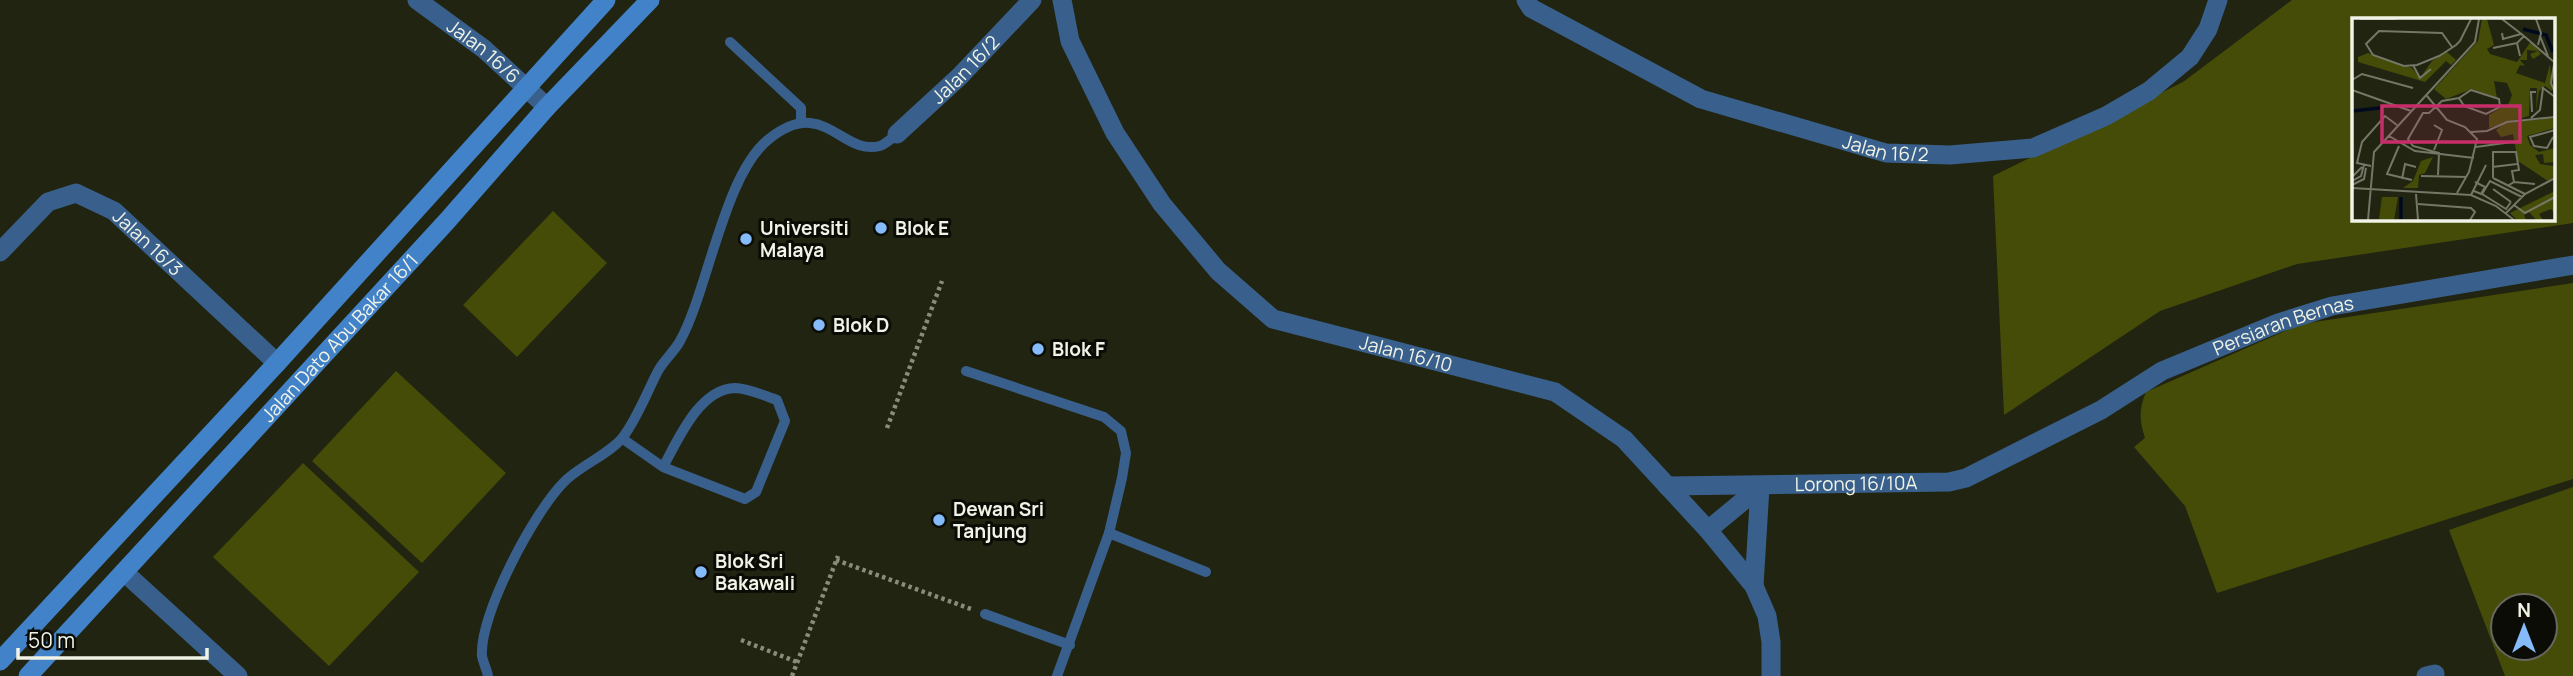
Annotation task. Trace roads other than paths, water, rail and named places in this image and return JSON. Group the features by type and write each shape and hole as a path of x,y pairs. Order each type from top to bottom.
{"main road":[{"name":"Jalan Dato Abu Bakar 16/1","path":"0,661 277,363 525,86 606,0"},
{"name":"Jalan Dato Abu Bakar 16/1","path":"28,676 547,107 650,0"}],"street":[{"name":"Jalan 16/6","path":"417,0 484,49 547,107"},
{"name":"Jalan 16/2","path":"897,134 960,76 1032,0"},
{"name":"Jalan 16/10","path":"1062,0 1070,41 1115,133 1162,204 1218,271 1273,319 1555,391 1624,439 1708,530 1754,586 1767,616 1771,642 1771,676"},
{"name":"Jalan 16/2","path":"1526,0 1531,8 1701,99 1886,153 1950,155 2033,148 2127,104 2149,91 2190,57 2208,29 2218,0"},
{"name":"Jalan 16/3","path":"2,244 48,202 76,193 114,211 277,363"},
{"name":"Persiaran Bernas","path":"2014,452 2101,410 2162,371 2289,320 2332,306 2573,265"},
{"name":"Lorong 16/10A","path":"1667,486 1760,487 1792,482 1949,482 1966,478 2014,452"},
{"path":"1708,530 1760,487"},
{"path":"1754,586 1760,487"},
{"path":"124,572 238,676"}],"lane":[{"path":"730,42 802,108 802,122"},
{"path":"488,676 482,656 486,625 541,509 564,481 622,439 660,368 680,341 722,226 753,156 769,139 802,122 827,125 863,146 882,145 897,134"},
{"path":"966,371 1104,417 1121,431 1126,453 1109,533 1057,676"},
{"path":"622,439 663,467 745,499 756,492 785,421 777,400 736,388 718,391 682,432 663,467"},
{"path":"1109,533 1206,572"},
{"path":"985,614 1070,645"}],"place":[{"name":"Blok E","path":"881,228"},
{"name":"Universiti Malaya","path":"746,239"},
{"name":"Blok D","path":"819,325"},
{"name":"Blok F","path":"1038,349"},
{"name":"Dewan Sri Tanjung","path":"939,520"},
{"name":"Blok Sri Bakawali","path":"701,572"}]}
